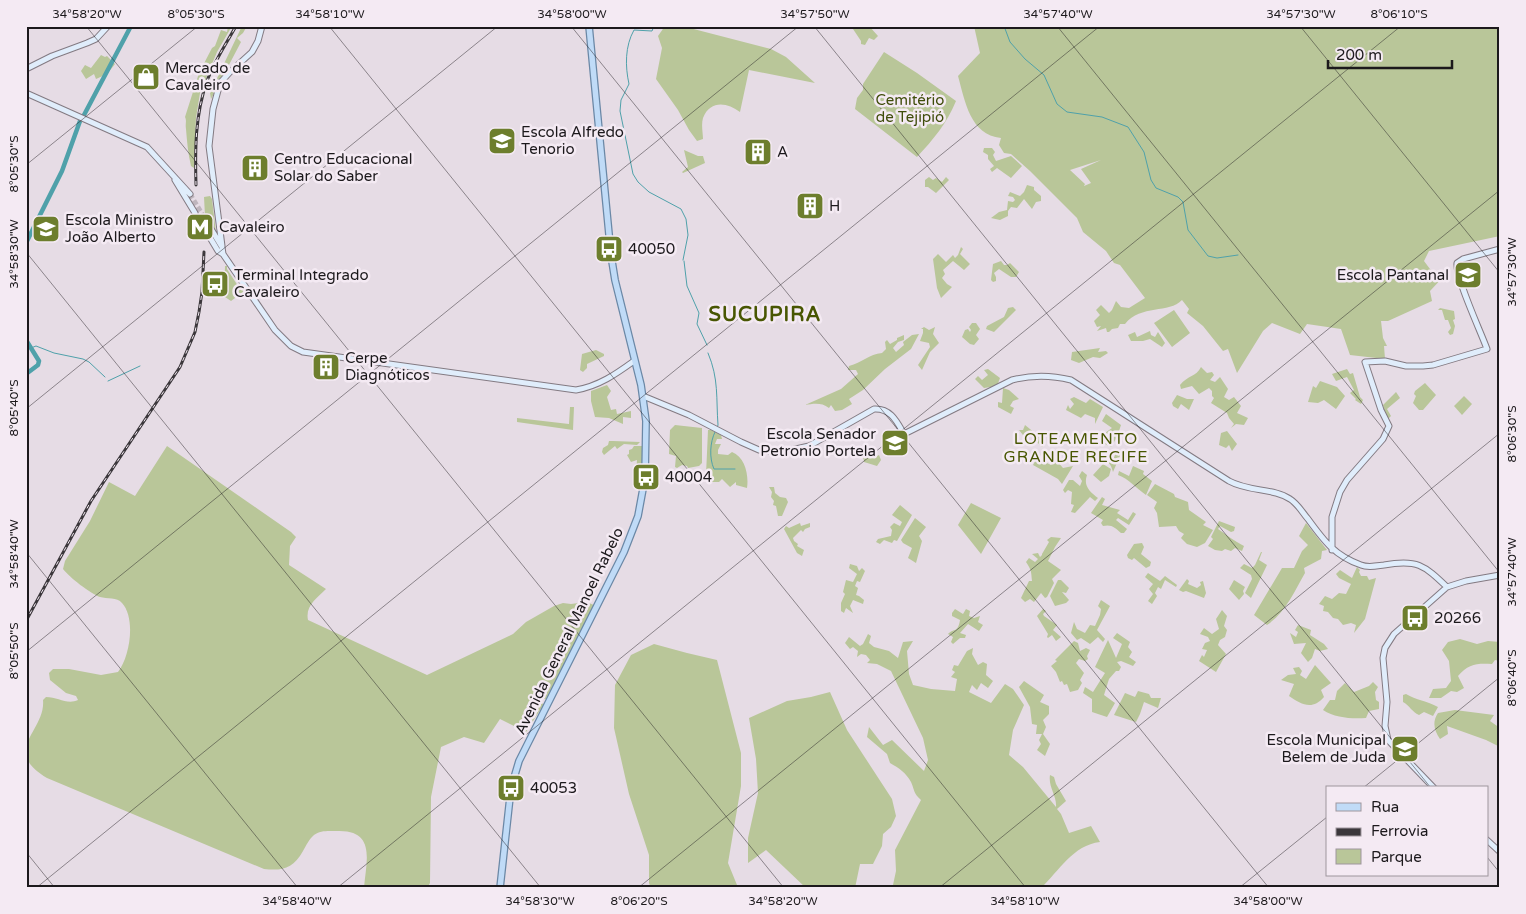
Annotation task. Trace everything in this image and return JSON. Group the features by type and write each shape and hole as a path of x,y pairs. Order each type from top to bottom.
{"main road":[{"path":"26,69 52,56 87,43 96,38 108,26"},
{"path":"262,26 258,41 252,52 220,83 212,117 209,146 224,254 275,330 291,346 303,352 576,390 589,388 609,379 634,361"},
{"name":"Avenida General Manoel Rabelo","path":"500,888 512,788 519,761 624,552 638,516 645,478 646,422 643,396 615,280 606,207 589,26"},
{"path":"26,93 147,147 175,179 195,214"},
{"path":"175,179 190,194"},
{"path":"205,219 222,247"},
{"path":"206,231 218,251 224,254"},
{"path":"1332,550 1332,517 1340,492 1347,480 1383,439 1389,426 1381,410 1365,362 1385,361 1406,366 1433,365 1487,349 1459,278 1457,263 1463,259 1500,249"},
{"path":"643,396 677,410 759,450 787,451 808,446 870,411 879,408 890,413 904,434 1012,380 1040,376 1062,378 1076,382 1172,446 1234,484 1240,487 1282,494 1289,498 1302,511 1332,550 1349,560 1366,567 1402,562 1425,567 1447,587"},
{"path":"1432,786 1388,740 1385,726 1387,702 1383,658 1385,648 1392,636 1447,587 1500,574"},
{"path":"1488,841 1500,852"}],"green space":[{"path":"228,26 232,26 217,52 200,93 196,118 194,168 191,166 189,157 185,117 199,73 212,48 215,46 221,30 227,32"},
{"path":"242,26 247,26 237,38 241,42 211,99 210,93"},
{"path":"665,26 682,26 771,49 786,57 815,83 749,70 740,112 730,106 719,104 710,108 703,118 703,139 697,141 656,79 662,48 658,36"},
{"path":"851,26 869,26 878,36 874,40 869,38 865,45 861,44"},
{"path":"974,26 1500,26 1500,236 1429,251 1424,261 1433,273 1443,270 1445,275 1430,291 1432,301 1388,321 1381,321 1383,338 1387,346 1384,346 1385,359 1350,355 1341,329 1307,324 1300,334 1272,323 1263,331 1237,373 1228,349 1223,351 1203,326 1187,313 1189,309 1182,300 1170,307 1139,314 1109,332 1107,332 1106,328 1097,331 1101,326 1097,327 1094,321 1100,315 1096,310 1101,305 1109,313 1116,301 1121,307 1129,308 1145,298 1120,265 1114,263 1106,251 1083,232 1077,218 1011,154 1004,153 999,145 1001,138 991,136 982,131 976,124 970,115 958,76 980,53","holes":["1101,160 1081,169 1091,183 1084,186 1085,184 1070,170"]},
{"name":"Cemitério de Tejipió","path":"884,52 956,101 939,131 917,157 855,109 857,98 863,90 863,84"},
{"path":"101,55 107,56 115,64 102,76 96,79 94,74 86,79 81,71 85,65 91,68"},
{"path":"984,148 992,148 995,152 993,155 996,161 1011,156 1022,166 1011,178 997,168 992,172 990,169 994,166 988,159 988,155 983,152"},
{"path":"684,150 698,156 703,156 705,163 683,173 688,167"},
{"path":"929,177 933,180 936,178 942,182 946,177 949,180 936,193 925,187 925,180"},
{"path":"1027,185 1034,187 1034,190 1041,196 1041,201 1036,202 1032,209 1024,199 1017,208 1011,207 1008,211 1008,216 1000,220 991,218 999,212 1007,210 1008,201 1013,202 1015,200 1013,197 1008,196 1010,192 1020,196"},
{"path":"210,196 216,233 205,216 204,197"},
{"path":"961,247 963,249 960,254 970,264 964,270 953,261 943,270 945,274 942,278 952,287 941,298 937,288 933,259 938,254 946,262 953,255 955,258 958,255"},
{"path":"1001,261 1004,265 1010,263 1019,272 1016,277 1011,277 999,269 994,273 996,281 993,282 991,280 993,264"},
{"path":"225,266 227,266 238,286 244,289 243,292 231,301 224,294"},
{"path":"1013,307 1016,310 994,332 986,329 987,326 1004,317 1008,308"},
{"path":"1440,308 1454,311 1455,319 1453,320 1455,326 1453,334 1450,335 1448,332 1451,328 1448,320 1445,320 1442,310 1438,310"},
{"path":"1174,310 1190,333 1172,347 1154,323"},
{"path":"972,323 976,323 980,329 976,335 979,339 974,345 962,337 965,330 968,329 970,332 969,327"},
{"path":"924,327 929,330 935,327 933,334 939,343 930,352 922,370 918,365 930,347 929,343 920,341 923,333 923,329 921,329"},
{"path":"1150,331 1151,335 1155,337 1158,332 1165,343 1162,347 1150,339 1131,341 1128,335 1135,332 1137,337"},
{"path":"919,334 911,349 885,369 863,390 849,399 852,404 842,410 835,411 831,405 829,408 820,404 805,405 841,389 858,374 856,370 848,370 849,366 882,353 886,349 885,342 887,340 890,344 904,335 904,340 898,342 893,348 896,352 904,345 903,342 912,335"},
{"path":"1100,348 1098,352 1106,351 1108,353 1100,358 1093,357 1079,363 1071,360 1072,352"},
{"path":"596,350 604,354 604,356 587,364 587,368 583,372 580,370 582,354"},
{"path":"1201,367 1207,373 1212,372 1214,375 1210,380 1215,382 1220,377 1228,389 1224,397 1229,400 1234,397 1241,406 1237,413 1248,418 1244,425 1236,424 1231,428 1234,424 1227,413 1211,403 1214,398 1209,388 1199,394 1192,386 1181,389 1180,385 1197,373"},
{"path":"988,369 1000,378 997,386 984,388 975,379 978,376 982,380 988,375 984,370"},
{"path":"1347,369 1350,374 1353,373 1360,397 1363,400 1361,404 1350,393 1354,390 1347,377 1336,381 1332,374"},
{"path":"1320,381 1337,387 1345,396 1336,409 1324,400 1318,403 1308,402 1313,386 1316,388"},
{"path":"1425,383 1436,395 1423,410 1419,410 1413,403 1416,396 1414,394"},
{"path":"607,385 611,391 607,397 611,410 616,409 617,414 631,411 631,418 623,417 623,424 609,418 595,417 591,401 591,391"},
{"path":"1003,388 1009,390 1019,399 1013,401 1010,406 1014,408 1011,414 998,407 998,402 1002,403"},
{"path":"1396,392 1400,398 1387,409 1391,416 1387,420 1382,412 1384,409 1383,405"},
{"path":"1177,395 1187,399 1194,399 1189,410 1181,404 1178,409 1173,406 1172,403"},
{"path":"1464,396 1472,404 1462,415 1454,406"},
{"path":"1074,397 1086,403 1090,399 1103,407 1095,424 1095,418 1085,414 1081,418 1066,410 1068,405 1070,409 1074,404 1070,399"},
{"path":"570,407 574,407 573,430 517,422 517,418 569,424"},
{"path":"1106,414 1121,425 1111,447 1105,444 1105,433 1112,428 1102,421"},
{"path":"675,425 702,428 702,463 699,466 688,468 682,465 677,468 675,467 676,456 669,454 670,430"},
{"path":"1025,425 1041,438 1044,445 1042,447 1030,435 1023,435 1019,430 1023,430"},
{"path":"708,430 721,435 722,439 717,439 715,444 721,444 718,454 728,455 732,452 743,462 747,472 747,488 736,485 736,482 730,487 722,479 719,482 711,482 708,479 706,475"},
{"path":"1227,431 1237,444 1232,451 1229,445 1226,448 1219,445 1221,433"},
{"path":"609,441 640,442 637,445 624,444 617,449 615,446 604,455 602,452 603,448 608,445"},
{"path":"167,446 296,537 290,546 289,565 326,589 310,606 308,620 427,675 513,634 526,622 554,606 563,603 586,602 594,605 546,699 540,699 537,694 530,701 544,704 526,732 500,719 484,743 464,737 441,747 431,797 430,883 427,888 364,888 366,849 358,835 349,832 328,831 316,833 291,865 276,870 264,869 47,778 33,768 27,758 28,740 42,711 43,700 46,697 50,697 70,702 78,700 76,696 66,693 50,680 49,673 53,669 69,669 101,675 118,672 126,657 130,627 129,618 122,603 112,598 100,597 91,592 75,581 63,569 65,561 90,521 109,482 135,496"},
{"path":"634,446 644,446 642,472 636,473 637,460 631,462 627,455"},
{"path":"858,449 867,451 869,449 872,454 879,455 881,460 877,466 864,462 862,455 857,451"},
{"path":"1100,449 1105,451 1106,455 1113,460 1117,450 1122,451 1113,472 1107,462 1101,458 1097,459 1095,455"},
{"path":"1051,454 1063,468 1073,466 1062,484 1058,479 1033,465 1038,456 1051,465 1054,461 1050,456"},
{"path":"1103,464 1111,469 1109,476 1101,482 1093,475"},
{"path":"1133,466 1144,471 1143,474 1152,481 1146,495 1129,481 1118,475 1119,471 1129,476"},
{"path":"1082,471 1087,475 1086,482 1088,488 1098,498 1095,501 1090,497 1075,513 1071,512 1074,505 1071,504 1072,492 1068,490 1065,493 1063,490 1069,480 1073,480 1080,486 1082,481 1079,476"},
{"path":"1155,484 1174,494 1175,497 1188,502 1189,510 1206,522 1203,525 1213,530 1205,543 1197,547 1187,544 1181,538 1184,534 1176,526 1159,527 1157,513 1154,508 1157,502 1147,495"},
{"path":"769,487 774,487 775,493 780,497 786,498 788,502 782,516 778,516 776,506 773,505 772,492"},
{"path":"1102,497 1105,499 1102,505 1120,510 1117,513 1128,520 1133,512 1136,514 1129,525 1118,518 1116,520 1127,529 1124,533 1111,526 1103,526 1101,523 1103,520 1091,513"},
{"path":"971,503 1001,518 981,554 958,525"},
{"path":"900,505 912,515 897,541 894,540 892,543 884,540 880,544 876,542 878,539 891,536 892,530 890,527 894,523 900,526 902,522 892,515"},
{"path":"915,518 926,527 919,536 922,541 916,563 908,558 912,548 901,540"},
{"path":"1219,521 1235,527 1234,531 1231,532 1220,526 1218,529 1244,546 1242,551 1235,548 1231,551 1225,549 1222,551 1215,550 1208,546 1213,539 1211,537"},
{"path":"800,523 801,526 810,523 810,527 803,532 801,530 793,538 798,544 797,546 804,550 802,556 797,553 784,529 786,526 789,528"},
{"path":"1306,523 1327,550 1322,551 1321,559 1304,568 1305,573 1289,601 1274,620 1267,625 1254,615 1282,568 1294,568 1302,551 1308,545 1299,536"},
{"path":"1051,537 1061,538 1048,561 1061,570 1052,579 1054,583 1047,597 1045,598 1041,593 1034,602 1030,599 1025,602 1021,598 1029,581 1032,581 1031,572 1026,562 1029,558 1035,562 1038,559 1032,554 1038,553 1040,557 1042,555 1049,542 1047,540"},
{"path":"1142,543 1144,547 1141,554 1151,562 1150,566 1146,568 1134,558 1132,560 1128,558 1127,555 1134,544"},
{"path":"1261,552 1259,560 1267,565 1251,598 1245,593 1252,579 1251,575 1240,568 1244,564 1252,568"},
{"path":"850,564 857,566 859,571 862,568 865,571 860,582 857,581 855,586 858,588 856,595 864,600 863,604 853,600 850,606 853,613 846,608 844,613 841,611 841,603 845,594 843,592 846,580 853,582 857,574 849,568"},
{"path":"1357,567 1360,570 1361,576 1367,576 1369,580 1376,578 1365,619 1354,633 1356,625 1351,623 1343,625 1328,612 1323,611 1324,606 1319,604 1325,596 1332,599 1339,593 1346,594 1351,584 1339,578 1336,574 1340,570 1352,578"},
{"path":"1148,573 1160,581 1165,576 1177,585 1176,587 1165,580 1161,589 1158,587 1155,593 1157,596 1152,604 1148,601 1153,594 1149,589 1153,584 1145,577"},
{"path":"1187,579 1189,581 1188,584 1197,588 1201,585 1200,582 1203,581 1206,593 1204,598 1179,590"},
{"path":"1058,580 1061,580 1069,588 1066,593 1062,592 1069,600 1066,603 1055,606 1050,596"},
{"path":"1234,580 1245,587 1244,594 1239,600 1229,589"},
{"path":"1101,600 1110,606 1097,630 1105,639 1103,642 1098,637 1090,644 1081,638 1077,640 1071,633 1074,622 1077,629 1085,633 1090,625 1095,626 1100,615 1101,609 1098,606"},
{"path":"955,609 963,614 966,609 970,611 969,616 974,618 980,616 978,622 983,625 979,631 968,624 960,633 966,635 965,638 960,638 953,644 951,642 953,637 948,634 957,629 960,620 952,616"},
{"path":"1043,609 1046,611 1043,614 1044,616 1057,625 1053,630 1061,637 1056,641 1052,635 1047,637 1048,634 1037,616"},
{"path":"1222,610 1227,616 1224,626 1227,630 1225,637 1220,640 1218,645 1226,654 1216,672 1199,661 1202,655 1204,657 1207,650 1202,649 1205,643 1210,641 1208,637 1200,634 1204,628 1212,634 1219,629 1216,619"},
{"path":"1298,625 1311,630 1310,635 1328,649 1320,651 1315,649 1312,658 1308,662 1301,653 1306,643 1294,644 1290,633 1296,637 1298,632 1295,630"},
{"path":"1117,633 1130,642 1128,647 1132,652 1129,657 1136,662 1133,666 1121,661 1117,662 1121,667 1109,679 1104,695 1115,703 1107,717 1092,712 1092,699 1083,693 1085,687 1093,692 1105,673 1095,667 1108,640 1116,658 1122,644 1113,638"},
{"path":"868,634 871,636 869,643 874,647 889,651 898,658 903,642 913,641 907,651 909,674 913,685 931,689 955,691 957,679 951,677 955,672 952,670 954,665 958,666 967,651 973,648 972,654 978,665 983,662 987,664 986,675 993,681 988,688 981,683 977,690 972,685 969,692 991,703 1005,684 1013,689 1024,705 1013,730 1009,755 1023,767 1056,807 1050,784 1050,775 1054,777 1066,801 1057,809 1069,833 1091,826 1100,842 1090,844 1074,853 1041,888 894,888 896,871 895,850 921,800 915,794 907,776 890,763 887,754 867,737 869,727 883,745 892,740 924,771 928,760 923,738 891,671 877,664 867,663 870,660 866,655 861,654 857,657 858,651 853,647 850,649 845,643 849,637 860,646"},
{"path":"1460,639 1477,644 1488,641 1500,642 1500,661 1495,660 1492,664 1477,664 1469,667 1458,676 1464,688 1457,692 1451,691 1441,698 1429,698 1433,689 1446,688 1451,681 1449,661 1442,650 1448,642"},
{"path":"1074,641 1078,643 1080,651 1086,648 1090,650 1087,656 1088,659 1085,661 1079,659 1076,663 1084,673 1080,680 1082,683 1078,690 1070,692 1067,684 1064,685 1062,681 1060,682 1051,666"},
{"path":"654,644 717,660 741,753 741,786 728,863 740,888 651,888 649,883 649,855 629,794 614,728 615,685 631,655"},
{"path":"1315,665 1331,683 1321,690 1324,697 1320,701 1315,704 1306,705 1289,696 1294,684 1281,680 1288,675 1296,674 1293,668 1299,667 1302,671 1300,675 1306,679"},
{"path":"1024,681 1044,695 1040,702 1049,706 1049,714 1043,720 1046,727 1043,734 1050,744 1045,756 1037,750 1041,744 1039,740 1042,734 1036,734 1037,725 1032,724 1030,707 1019,687"},
{"path":"1373,682 1378,687 1375,692 1376,700 1379,702 1379,709 1369,711 1366,718 1333,715 1323,710 1330,700 1335,700 1337,691 1345,683 1354,692 1369,686"},
{"path":"1138,691 1149,694 1151,698 1161,698 1158,708 1144,702 1136,722 1114,715 1125,693 1135,697"},
{"path":"830,692 847,730 892,799 896,816 891,827 883,834 882,846 873,864 860,864 855,888 806,888 766,850 748,863 748,838 758,793 756,759 749,718 787,701"},
{"path":"1406,694 1438,707 1433,716 1424,712 1419,715 1415,712 1403,702 1403,695"},
{"path":"1455,710 1494,715 1490,721 1500,728 1500,747 1447,726 1448,734 1440,739 1434,726 1436,716 1438,713"}],"waterway":[{"path":"84,115 131,26"},
{"path":"654,26 652,31 634,30 631,36 627,56 629,84 621,100 620,111 633,174 638,182 649,192 681,209 686,219 688,235 683,260"},
{"path":"1004,26 1010,42 1025,59 1044,75 1057,104 1067,112 1102,117 1128,127 1144,152 1151,180 1156,188 1178,197 1183,202 1188,230 1208,256 1217,258 1238,255"},
{"path":"26,243 62,171 80,121"},
{"path":"684,261 687,286 699,313 697,324 707,345"},
{"path":"26,340 39,361 38,365 26,374"},
{"path":"31,348 36,346 54,353 83,359 105,377"},
{"path":"708,353 714,371 717,428"},
{"path":"108,381 140,366"},
{"path":"715,432 711,450 711,460 714,469 735,469"}],"tunnel":[{"path":"190,194 205,219"},
{"path":"195,213 206,231"}],"railway":[{"path":"196,185 197,133 203,94 213,67 236,26"},
{"path":"26,621 91,501 180,367 195,332 202,292 204,252"}],"place":[{"name":"Mercado de Cavaleiro","path":"146,77"},
{"name":"Escola Alfredo Tenorio","path":"502,141"},
{"name":"A","path":"758,152"},
{"name":"Centro Educacional Solar do Saber","path":"255,168"},
{"name":"H","path":"810,206"},
{"name":"Cavaleiro","path":"200,227"},
{"name":"Escola Ministro João Alberto","path":"46,229"},
{"name":"40050","path":"609,249"},
{"name":"Escola Pantanal","path":"1468,275"},
{"name":"Terminal Integrado Cavaleiro","path":"215,284"},
{"name":"Cerpe Diagnóticos","path":"326,367"},
{"name":"Escola Senador Petronio Portela","path":"895,443"},
{"name":"40004","path":"646,477"},
{"name":"20266","path":"1415,618"},
{"name":"Escola Municipal Belem de Juda","path":"1405,749"},
{"name":"40053","path":"511,788"}],"district":[{"name":"SUCUPIRA","path":"765,314"},
{"name":"LOTEAMENTO GRANDE RECIFE","path":"1076,447"}]}
